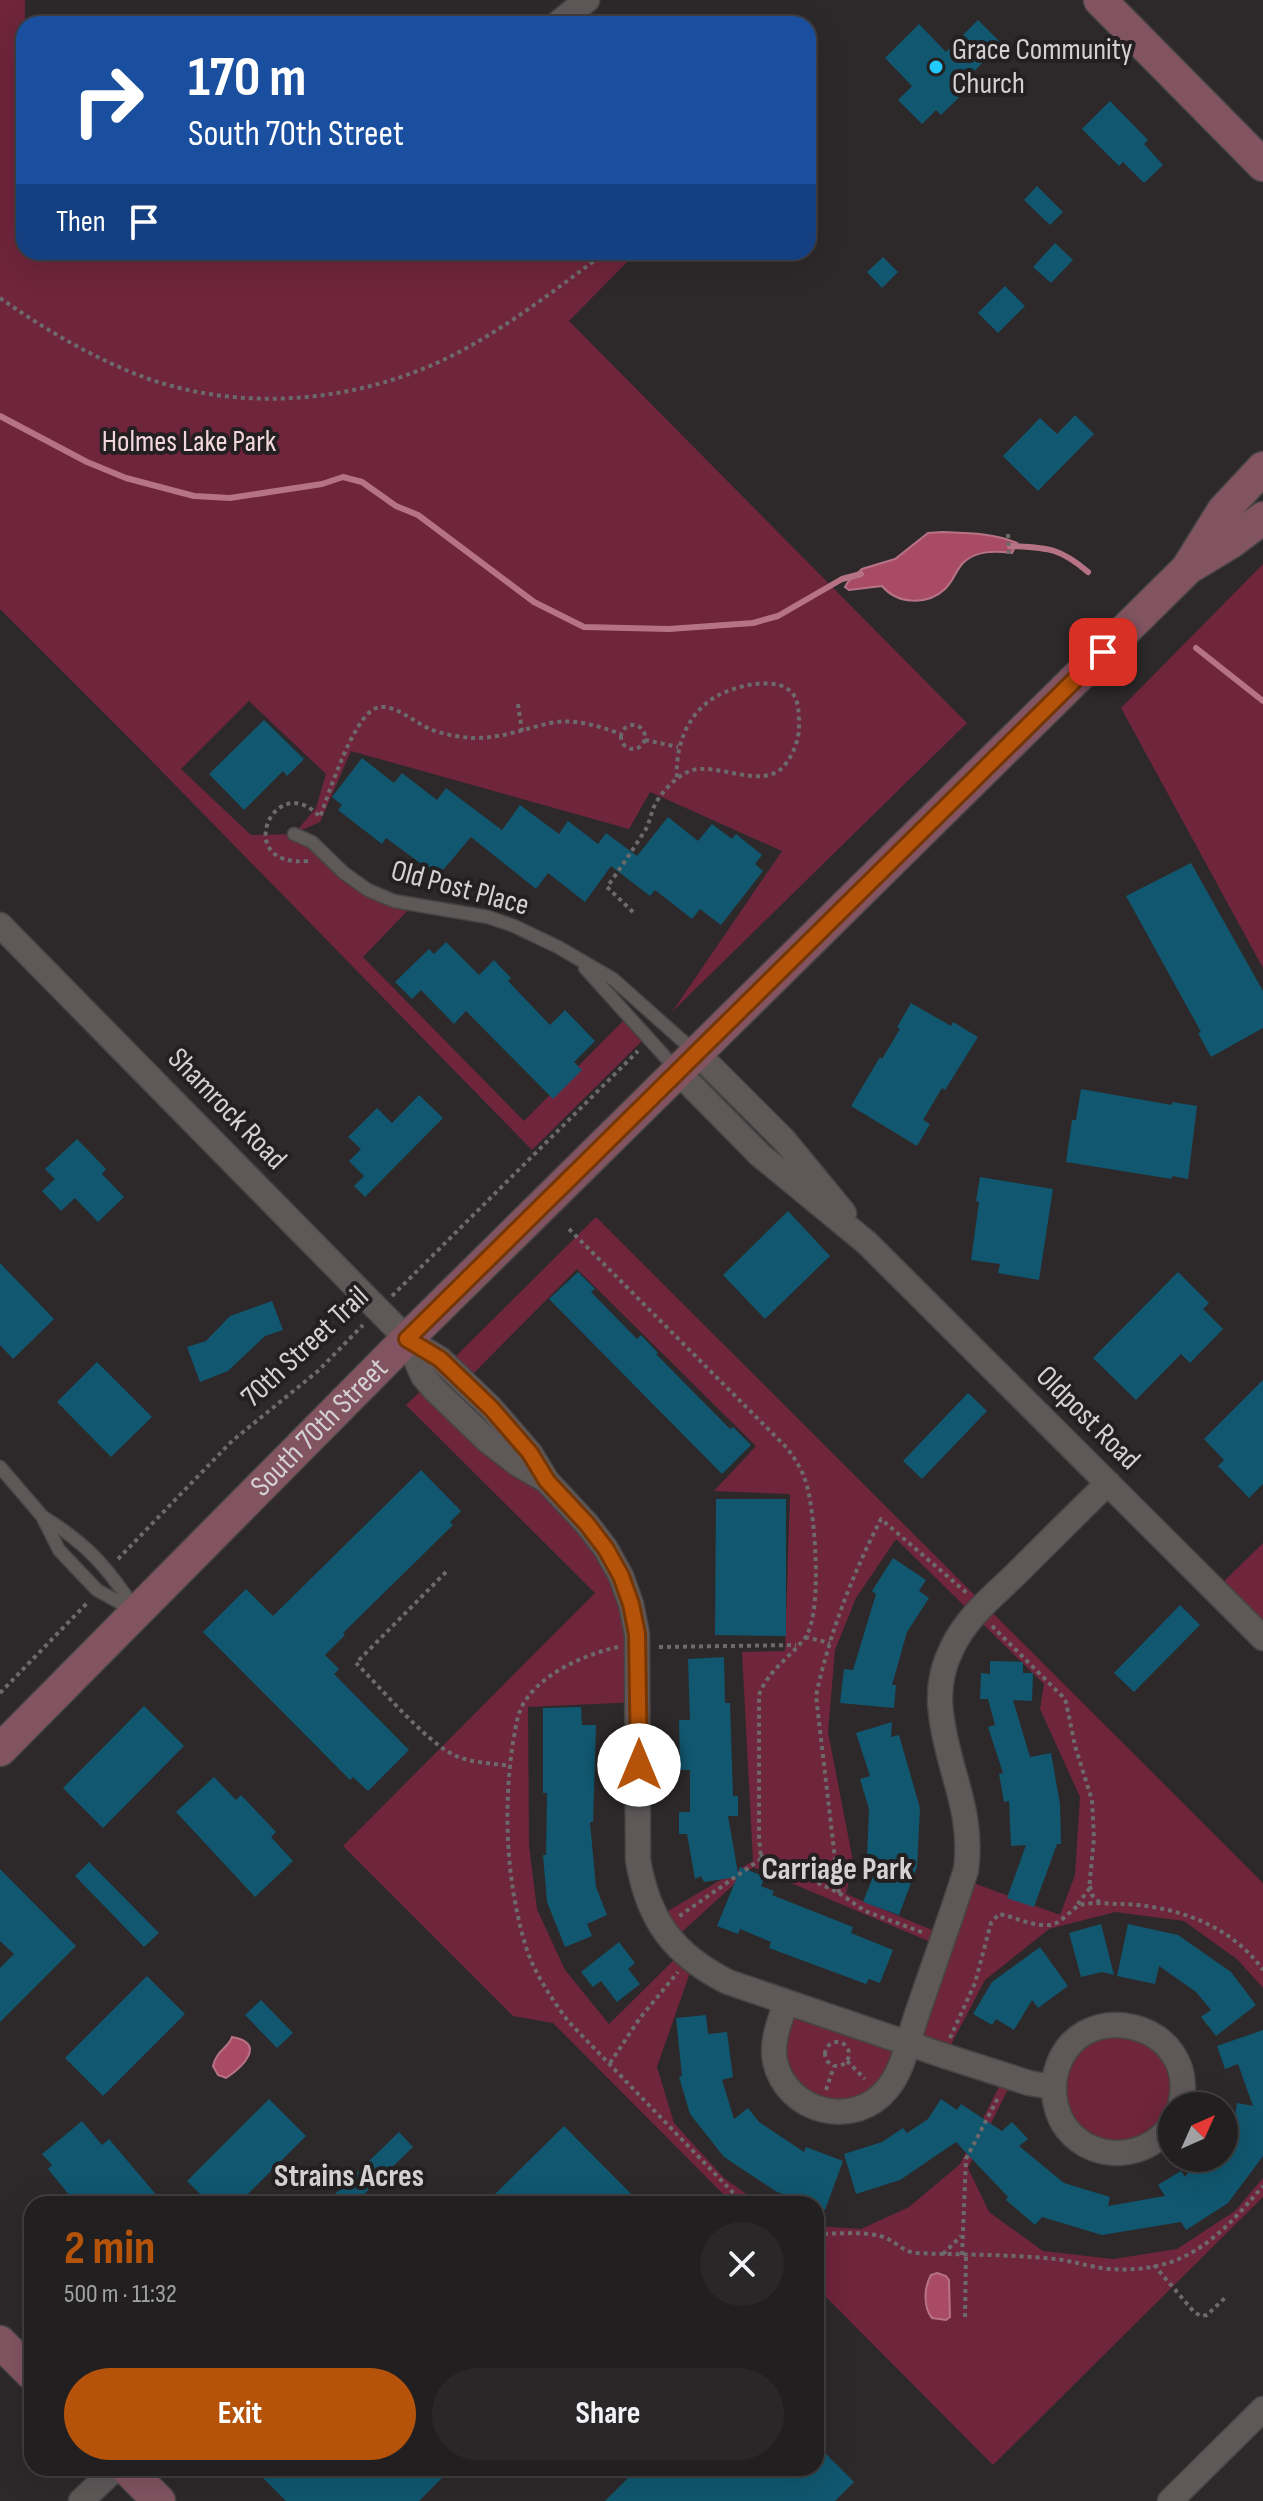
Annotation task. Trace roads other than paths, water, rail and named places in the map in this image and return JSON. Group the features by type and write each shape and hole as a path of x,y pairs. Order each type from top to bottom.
{"main road":[{"path":"1100,0 1263,165"},
{"name":"South 70th Street","path":"1187,569 1223,511 1263,468"},
{"name":"South 70th Street","path":"0,1750 407,1339 1187,569 1263,518"},
{"path":"0,2342 24,2366"},
{"path":"134,2476 159,2501"}],"street":[{"path":"567,16 587,0"},
{"name":"Shamrock Road","path":"0,925 407,1339 423,1376 434,1389 488,1441 547,1481 606,1549 621,1576 631,1604 638,1647 638,1860 646,1896 662,1929 706,1971 728,1982 1029,2083 1053,2087"},
{"name":"Oldpost Road","path":"687,1062 784,1140 867,1243 1263,1638"},
{"path":"786,2002 774,2040 774,2059 780,2077 791,2093 818,2110 837,2113 856,2110 873,2102 887,2089 907,2043 966,1870 968,1823 940,1712 940,1687 946,1663 953,1645 980,1610 1108,1483"},
{"path":"1158,2140 1147,2148 1125,2153 1103,2152 1083,2144 1067,2128 1056,2109 1053,2087 1057,2066 1068,2048 1083,2035 1102,2026 1122,2024 1142,2029 1160,2039 1174,2055 1182,2074 1183,2092"},
{"path":"1170,2501 1263,2409"},
{"path":"81,2501 108,2476"}],"lane":[{"name":"Old Post Place","path":"294,834 303,837 344,873 381,896 394,901 488,917 514,926 537,935 613,979 634,995 687,1062"},
{"name":"Old Post Place","path":"578,959 649,1041 687,1062"},
{"path":"0,1467 42,1516 59,1550 97,1590 137,1612"},
{"path":"42,1516 74,1536 110,1571 137,1612"}],"waterway":[{"path":"0,416 87,462 126,478 194,496 230,498 322,484 343,477 362,482 396,506 418,515 534,602 584,627 669,629 753,623 778,616 842,579 861,574"},
{"path":"1010,546 1052,550 1088,572"},
{"path":"1196,648 1263,701"}],"place":[{"name":"Grace Community Church","path":"936,67"}],"district":[{"name":"Carriage Park","path":"837,1869"},
{"name":"Strains Acres","path":"349,2176"}],"park label":[{"name":"Holmes Lake Park","path":"189,442"}]}
